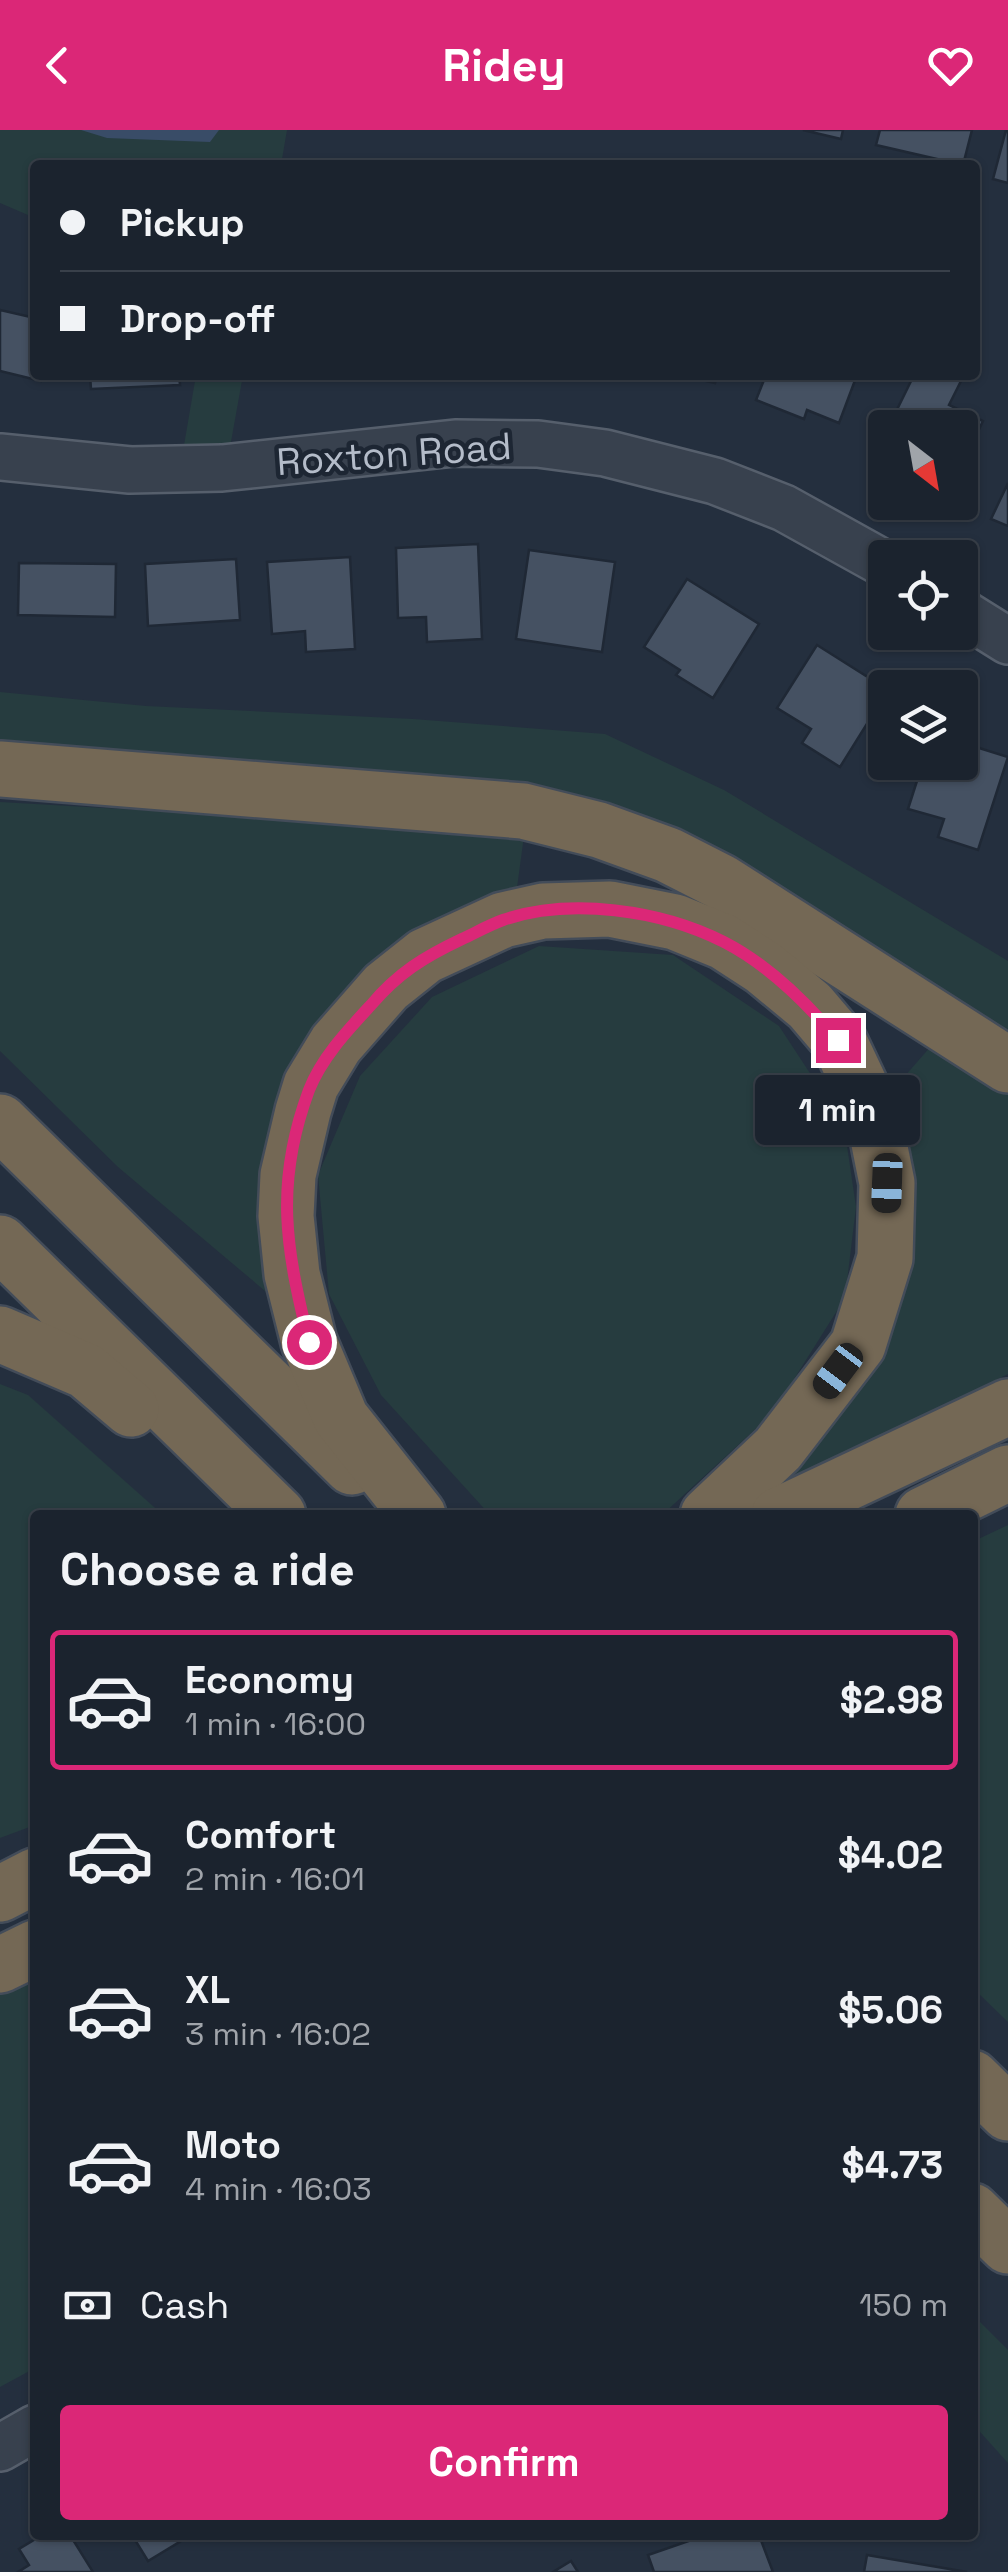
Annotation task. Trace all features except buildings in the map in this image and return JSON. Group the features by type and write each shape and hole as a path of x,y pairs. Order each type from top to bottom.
{"highway":[{"path":"0,769 489,808 599,830 668,855 721,882 1008,1064"},
{"path":"414,1510 342,1418 309,1342 292,1274 286,1216 288,1174 302,1110 311,1085 336,1044 386,988 425,956 503,920 543,911 610,909 674,922 724,942 764,968 810,1006 838,1040 873,1113 887,1183 885,1258 858,1345 778,1449 713,1510"},
{"path":"0,1122 396,1510"},
{"path":"0,1243 273,1510"},
{"path":"0,1334 86,1372 252,1510"},
{"path":"790,1510 1008,1406"},
{"path":"933,1510 1008,1473"},
{"path":"0,1859 30,1852"},
{"path":"0,1894 30,1879"},
{"path":"0,1965 30,1950"},
{"path":"978,2082 1008,2110"},
{"path":"978,2217 1008,2246"}],"street":[{"name":"Roxton Road","path":"0,457 130,470 186,469 454,443 538,444 605,453 715,481 784,508 868,555"},
{"path":"978,622 1008,641"},
{"path":"0,2448 30,2431"}],"green space":[{"path":"0,130 287,130 282,160 30,160 30,216 0,203"},
{"path":"195,380 242,380 229,453 182,457"},
{"path":"0,692 146,706 413,719 605,734 724,790 1008,961 1008,1037 690,833 434,786 0,754"},
{"path":"0,802 524,836 516,895 343,994 271,1296 118,1167 0,1051"},
{"path":"539,946 673,955 779,1026 844,1125 856,1207 845,1298 772,1414 667,1510 485,1510 381,1395 329,1294 318,1175 360,1076 432,997"},
{"path":"932,1045 1008,1092 1008,1374 738,1508 842,1413 904,1288 909,1160 890,1093"},
{"path":"0,1384 28,1395 157,1510 30,1510 30,1827 0,1838"},
{"path":"1008,1525 1008,2022 978,1993 978,1539"},
{"path":"30,1979 30,2371 0,2387 0,1994"},
{"path":"978,2320 1008,2350 1008,2463 978,2430"}],"water":[{"path":"81,130 219,130 210,142 107,138"}],"route":[{"path":"309,1342 292,1274 286,1216 288,1174 302,1110 311,1085 336,1044 386,988 425,956 503,920 543,911 610,909 674,922 724,942 764,968 810,1006 838,1040"}]}
